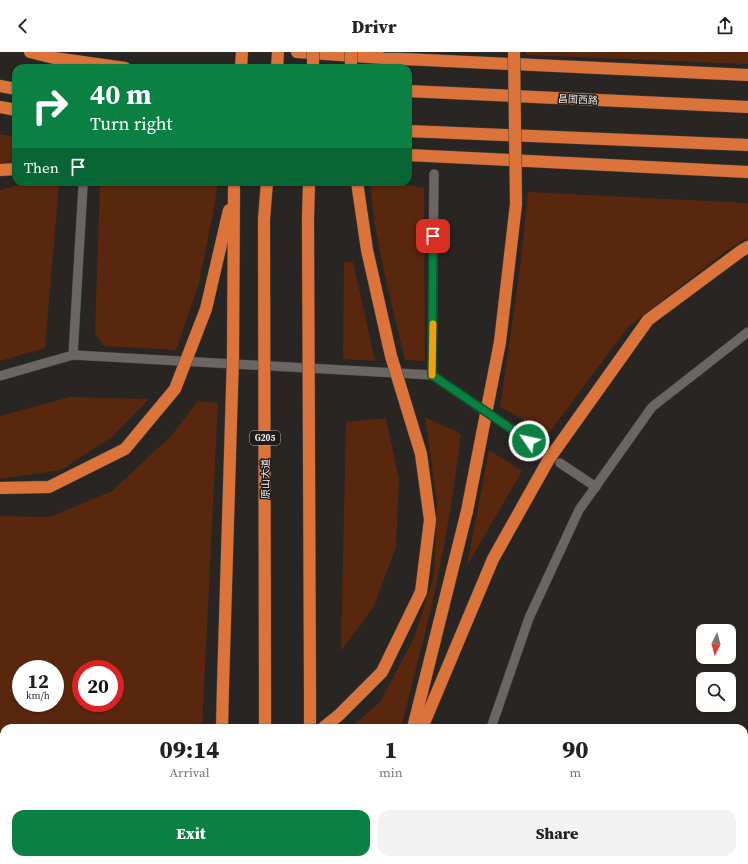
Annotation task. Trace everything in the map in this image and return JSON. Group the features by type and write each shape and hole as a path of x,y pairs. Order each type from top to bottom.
{"highway":[{"path":"30,52 54,58 97,64"},
{"path":"241,64 242,52"},
{"path":"276,64 278,52"},
{"path":"297,52 382,58 748,75"},
{"path":"313,52 313,64"},
{"path":"350,64 351,52"},
{"path":"414,724 467,511 500,342 516,204 514,52"},
{"path":"0,86 12,88"},
{"name":"昌国西路","path":"412,91 748,107"},
{"path":"0,107 12,109"},
{"path":"412,131 748,145"},
{"path":"412,155 748,172"},
{"path":"0,170 12,169"},
{"path":"0,488 49,487 125,449 174,389 206,309 235,186"},
{"path":"222,724 233,356 235,186"},
{"name":"原山大道","path":"265,724 264,219 267,186"},
{"path":"309,186 310,724"},
{"path":"328,724 382,672 421,592 430,520 421,454 391,356 367,250 358,186"},
{"path":"424,724 493,559 549,459 648,320 741,251 748,248"}],"lane":[{"path":"432,375 434,174"},
{"path":"73,355 83,186"},
{"path":"492,724 529,618 580,510 652,407 748,332"},
{"path":"0,376 73,355 432,375 529,441"},
{"path":"560,463 596,487"}],"shaded area":[{"path":"526,52 748,52 748,64 526,55"},
{"path":"0,134 12,136 12,162 0,163"},
{"path":"15,186 59,186 45,348 0,361 0,190"},
{"path":"100,186 217,186 199,283 176,350 104,346 95,334"},
{"path":"370,186 411,186 424,188 425,361 405,360 385,276 374,221"},
{"path":"528,192 748,203 748,237 729,249 628,327 549,433 500,407 519,277"},
{"path":"344,262 353,262 375,361 343,359"},
{"path":"70,397 149,399 112,437 61,470 0,479 0,416"},
{"path":"198,401 218,403 202,724 0,724 0,516 50,517 112,491 171,436"},
{"path":"425,417 461,434 445,539 429,616 402,724 355,724 380,702 414,638 434,576 437,502"},
{"path":"386,418 399,480 396,547 374,606 341,651 346,422"},
{"path":"489,450 522,471 467,566"}],"slow traffic":[{"path":"432,375 433,324"}],"route":[{"path":"433,236 432,375 529,441"}]}
